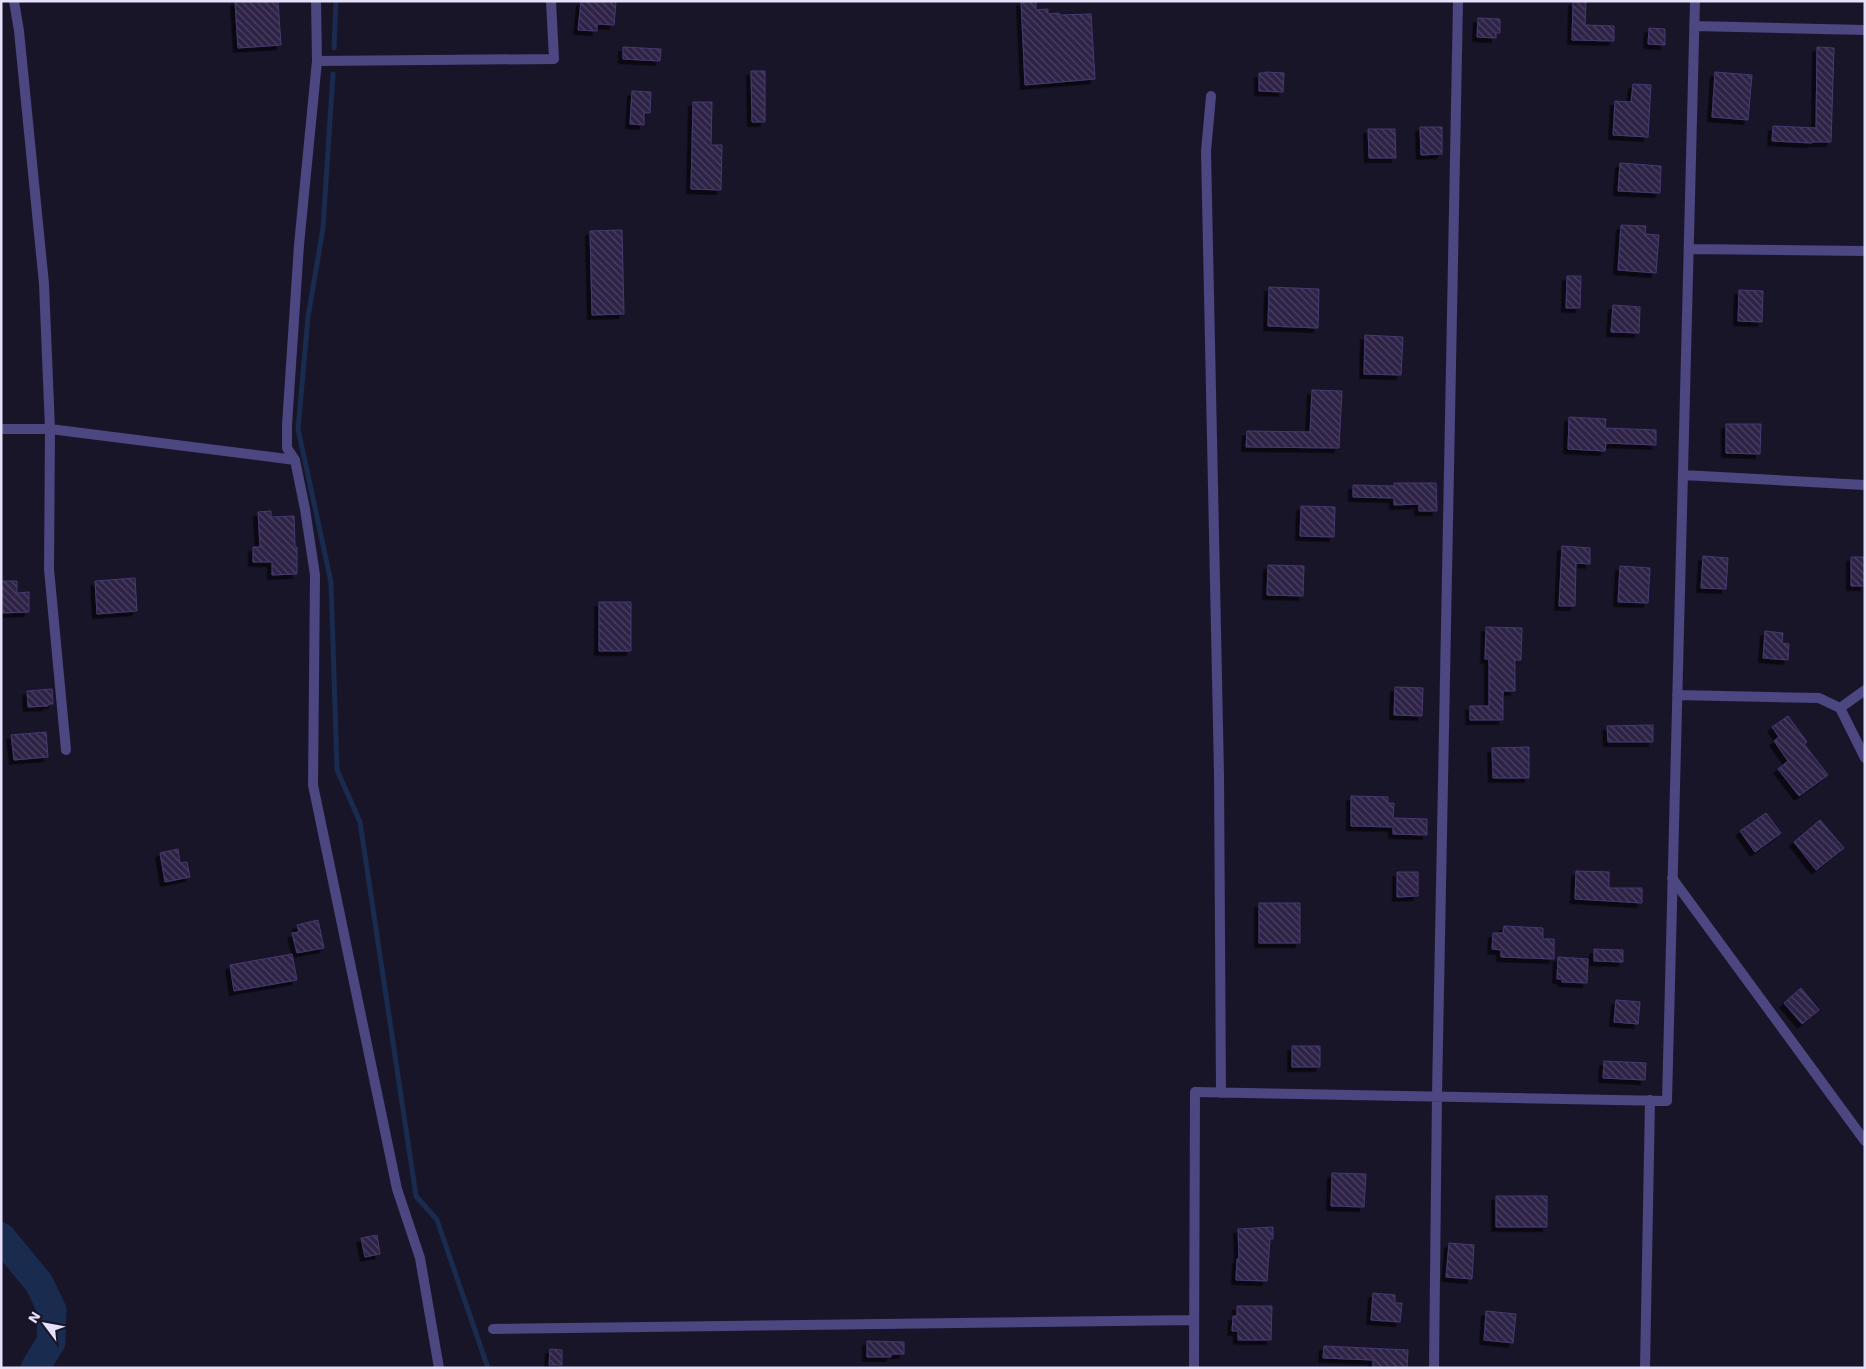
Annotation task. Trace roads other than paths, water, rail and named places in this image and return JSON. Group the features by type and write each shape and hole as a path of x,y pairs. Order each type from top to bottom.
{"street":[{"path":"14,1 19,31 44,284 50,429 49,569 66,750"},
{"path":"316,1 318,61 299,245 287,425 287,448 295,460 315,575 313,785 397,1190 420,1258 439,1368"},
{"path":"318,61 554,59 551,1"},
{"path":"1434,1368 1437,1096 1458,1"},
{"path":"1194,1368 1195,1092 1667,1101 1695,1"},
{"path":"1694,26 1865,30"},
{"path":"1210,96 1206,151 1220,774 1221,1093"},
{"path":"1688,249 1865,251"},
{"path":"1,429 50,429 295,460"},
{"path":"1683,475 1865,485"},
{"path":"1840,708 1865,690"},
{"path":"1677,695 1820,698 1840,708 1865,758"},
{"path":"1672,878 1865,1141"},
{"path":"1644,1368 1650,1100"},
{"path":"493,1329 1194,1320"}],"waterway":[{"path":"334,48 336,1"},
{"path":"333,74 323,228 308,317 298,429 331,582 337,770 360,822 416,1196 437,1220 488,1368"},
{"path":"1,1237 39,1283 52,1310 51,1342 35,1368"}]}
